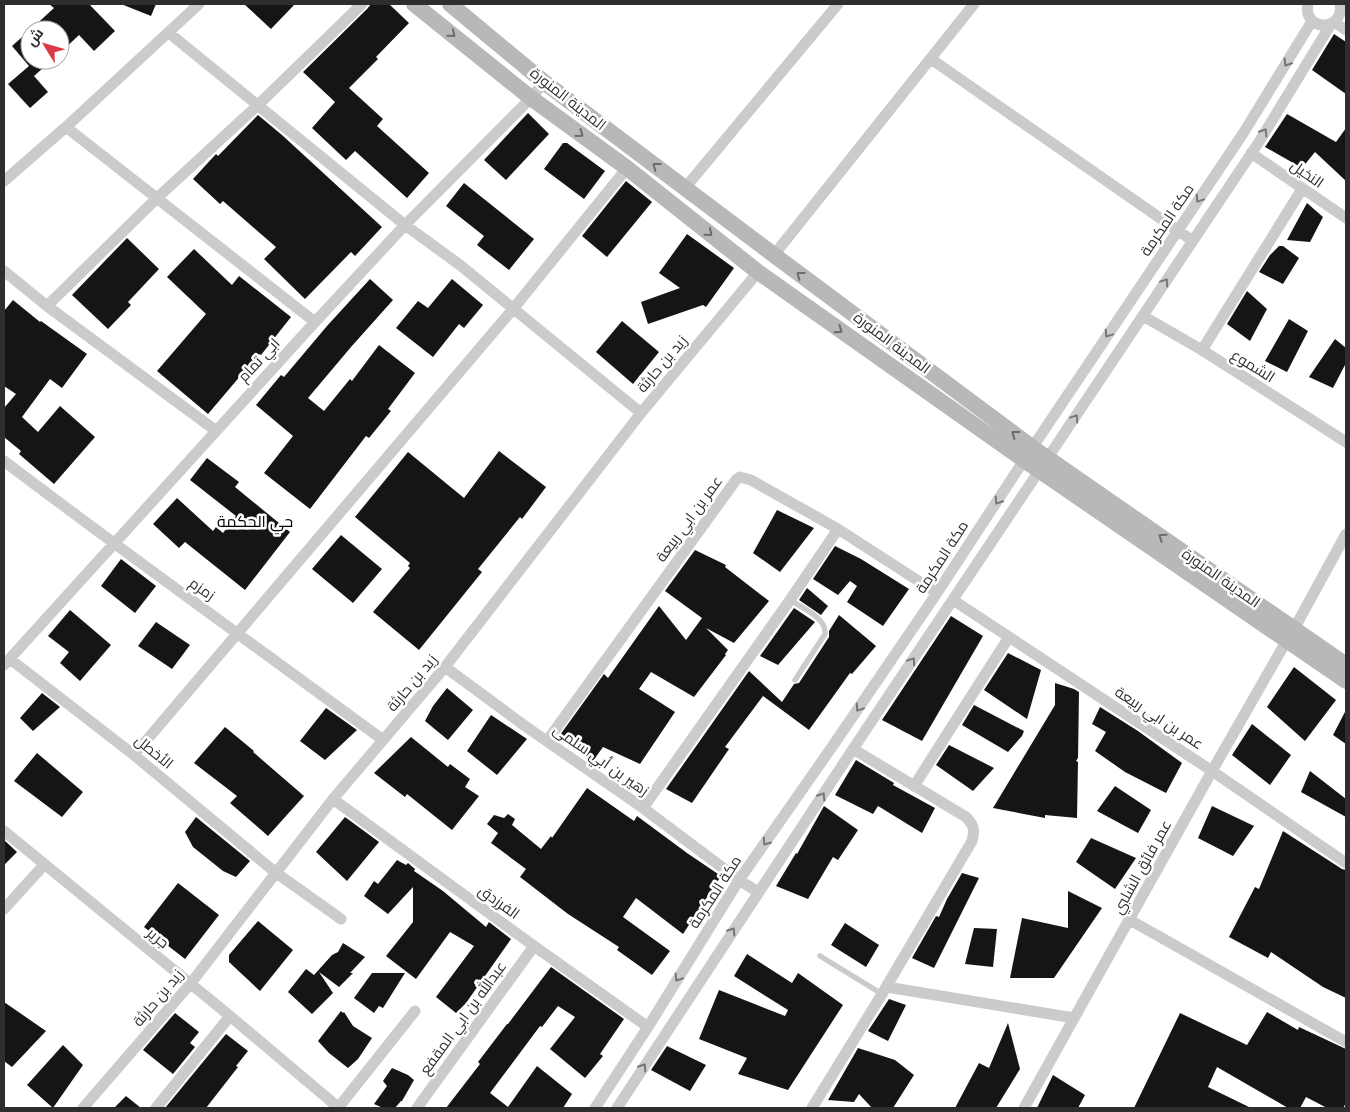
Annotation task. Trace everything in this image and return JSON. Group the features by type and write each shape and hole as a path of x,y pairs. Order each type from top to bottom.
{"main road":[{"path":"414,4 531,98 627,168 758,272 1044,464 1291,635 1346,680"},
{"name":"المدينة المنورة","path":"450,4 544,82 774,255 1029,454"},
{"path":"1291,635 1346,665"}],"street":[{"path":"4,179 66,127 199,4"},
{"path":"48,306 157,198 362,4"},
{"path":"685,188 838,4"},
{"path":"774,255 974,4"},
{"path":"1305,5 1312,21 1321,25 1332,23 1346,30"},
{"path":"617,1108 758,892 1251,153 1332,23 1338,18 1342,8"},
{"name":"مكة المكرمة","path":"599,1107 739,880 937,593 1244,132 1312,21"},
{"path":"169,33 405,225 460,265 641,413"},
{"path":"931,59 1192,241"},
{"name":"ابي تمام","path":"7,662 314,322 405,225 531,98 544,82"},
{"path":"66,127 314,322"},
{"name":"النخيل","path":"1251,153 1302,189 1345,216"},
{"path":"134,755 513,308 627,168"},
{"path":"1202,350 1302,189"},
{"path":"4,272 215,430"},
{"name":"زيد بن حارثة","path":"83,1108 191,983 333,798 445,667 641,413 758,272"},
{"name":"الشموع","path":"1143,316 1202,350 1346,442"},
{"name":"زمزم","path":"4,461 113,545 383,740"},
{"name":"عمر بن ابي ربيعة","path":"548,741 736,480 744,477 751,480 838,529 937,593"},
{"path":"643,808 838,529"},
{"name":"عمر فائق الشلبي","path":"1024,1108 1346,534"},
{"name":"عمر بن ابي ربيعة","path":"953,600 1212,771 1346,863"},
{"path":"914,786 1010,637"},
{"name":"الأخطل","path":"7,662 134,755 275,872 341,919"},
{"name":"زهير بن أبي سلمى","path":"445,667 758,892"},
{"path":"812,1108 884,991 972,841 975,832 972,824 966,817 853,749"},
{"name":"الفرزدق","path":"333,798 534,946 648,1027"},
{"name":"جرير","path":"4,831 191,983 339,1108"},
{"path":"4,910 44,865"},
{"path":"1130,920 1346,1042"},
{"name":"عبدالله بن ابي المقفع","path":"417,1108 534,946"},
{"path":"884,991 1074,1018"},
{"path":"339,1108 416,1010"},
{"path":"156,1108 230,1016"}],"lane":[{"path":"790,600 823,623 826,629 825,634 795,680"},
{"path":"820,956 884,991"}],"building":[{"path":"49,4 89,4 115,31 94,51 79,35 70,44 70,20 41,20 54,8"},
{"path":"121,4 156,4 151,16"},
{"path":"244,4 295,4 271,29"},
{"path":"371,4 389,4 409,23 376,57 378,59 349,88 383,119 377,126 429,173 407,198 355,151 346,160 312,128 335,102 303,72"},
{"path":"1334,34 1346,42 1346,94 1312,70"},
{"path":"20,39 20,55 12,46"},
{"path":"24,70 41,70 34,76 48,92 30,108 8,84"},
{"path":"528,113 549,134 506,180 484,160"},
{"path":"1287,114 1336,142 1346,128 1346,181 1315,152 1302,168 1265,147"},
{"path":"258,115 382,227 355,256 351,252 305,299 264,259 276,247 223,201 220,204 193,179 216,154 218,156"},
{"path":"563,143 567,143 605,171 584,199 544,169"},
{"path":"626,181 652,202 607,257 582,236"},
{"path":"464,183 534,239 509,270 477,245 484,236 446,206"},
{"path":"1307,203 1323,217 1310,242 1287,240"},
{"path":"687,234 734,268 706,307 703,305 648,324 641,302 680,288 659,273"},
{"path":"127,238 159,269 128,302 131,305 108,329 72,295"},
{"path":"1279,246 1283,246 1299,258 1283,284 1259,272 1270,255"},
{"path":"194,249 232,285 239,276 291,317 261,355 259,354 208,414 157,371 206,314 167,277"},
{"path":"370,279 393,300 308,398 324,411 350,379 352,381 379,345 415,373 388,409 391,411 369,438 366,436 310,509 264,473 293,436 256,405 281,375 284,377"},
{"path":"452,279 483,305 464,328 459,324 433,357 396,328 418,301 428,308"},
{"path":"1247,291 1267,309 1250,341 1227,324"},
{"path":"13,300 40,322 87,354 62,388 50,379 22,417 38,432 60,406 95,437 54,484 19,454 21,451 4,437 4,408 16,394 4,386 4,311"},
{"path":"1289,319 1308,331 1287,372 1265,361"},
{"path":"622,321 659,352 633,384 596,352"},
{"path":"1335,339 1346,348 1346,363 1333,388 1309,377"},
{"path":"499,451 546,487 522,519 520,517 478,569 482,572 419,650 373,612 410,568 408,566 410,563 355,517 408,452 464,498"},
{"path":"207,458 239,482 235,487 290,532 245,590 185,542 179,548 153,524 177,498 213,531 216,527 223,533 236,516 190,480"},
{"path":"777,510 814,528 780,572 753,553"},
{"path":"341,535 382,569 353,603 312,569"},
{"path":"835,546 861,559 909,589 883,626 847,602 857,586 850,581 838,595 813,579"},
{"path":"695,550 726,565 725,567 769,601 734,643 706,628 728,650 694,697 651,672 639,689 675,712 640,764 603,747 593,761 560,735 604,674 608,678 659,606 686,640 702,618 665,591"},
{"path":"121,559 156,586 135,613 101,586"},
{"path":"807,588 828,606 821,615 799,600"},
{"path":"794,608 815,622 778,665 760,656"},
{"path":"70,610 111,645 80,681 60,663 69,652 48,636"},
{"path":"839,615 876,646 852,674 850,673 809,730 763,696 725,747 729,749 692,803 666,789 749,671 782,702 794,684 799,683 829,637 829,631"},
{"path":"951,616 983,636 922,741 882,720"},
{"path":"156,622 190,645 172,669 138,646"},
{"path":"1008,653 1041,670 1027,719 984,690"},
{"path":"1294,667 1336,700 1305,741 1267,707"},
{"path":"1055,683 1079,692 1078,758 1076,761 1078,762 1077,818 1045,815 1045,818 993,808 1055,705"},
{"path":"447,688 473,710 448,740 425,721 433,706"},
{"path":"42,693 60,707 33,731 20,718"},
{"path":"974,705 1024,731 1008,752 962,725"},
{"path":"1100,707 1138,731 1182,763 1166,793 1125,772 1095,751 1106,732 1092,724"},
{"path":"326,708 357,730 325,760 300,741"},
{"path":"1346,710 1346,744 1333,735"},
{"path":"491,715 527,739 497,775 467,751"},
{"path":"1252,724 1291,755 1270,785 1232,755"},
{"path":"225,727 304,796 268,836 230,803 237,796 194,763"},
{"path":"411,737 448,767 450,764 470,779 465,787 479,796 452,830 407,794 405,797 374,773"},
{"path":"949,745 994,768 973,791 936,765"},
{"path":"37,753 83,792 62,817 14,781"},
{"path":"856,760 894,783 893,785 935,808 922,833 878,806 873,814 835,795"},
{"path":"1310,771 1346,799 1346,817 1301,792"},
{"path":"1115,786 1151,810 1138,833 1097,811"},
{"path":"587,788 634,821 637,816 721,876 683,934 636,898 623,917 670,951 652,975 617,950 619,947 568,914 520,877 526,869 491,843 498,833 487,824 494,815 504,818 508,814 515,819 512,825 541,849 551,836 552,838"},
{"path":"824,806 858,830 838,860 833,857 808,899 776,886 797,854"},
{"path":"1212,806 1254,826 1233,856 1198,838"},
{"path":"196,817 250,861 236,877 223,871 193,847 185,832"},
{"path":"345,817 379,842 347,881 316,852"},
{"path":"1283,831 1346,870 1346,998 1323,987 1271,952 1268,958 1229,937 1255,887 1259,889"},
{"path":"1091,838 1136,858 1115,889 1076,862"},
{"path":"4,840 17,852 4,865"},
{"path":"397,860 406,865 408,863 415,869 414,871 443,891 486,927 489,922 511,939 466,1003 456,1013 436,997 474,946 450,932 416,979 386,956 413,922 413,887 388,914 364,896 374,881 378,884"},
{"path":"962,873 979,878 934,968 912,958 936,916 939,917"},
{"path":"178,883 219,915 185,959 144,927"},
{"path":"1068,891 1102,908 1054,978 1010,978 1022,918 1068,928"},
{"path":"258,921 293,950 260,991 229,962 229,955"},
{"path":"845,923 879,945 866,967 831,945"},
{"path":"974,928 997,929 993,967 965,964"},
{"path":"343,943 365,957 339,987 319,972 333,993 312,1014 288,992 306,969 314,975 332,955 338,952"},
{"path":"747,954 792,983 798,973 843,1005 788,1090 738,1074 747,1058 699,1039 719,990 785,1016 788,1010 734,976"},
{"path":"551,967 624,1019 600,1054 603,1056 585,1078 550,1049 575,1017 558,1006 542,1027 540,1026 490,1093 508,1107 537,1066 572,1094 563,1108 446,1108 480,1064 478,1062"},
{"path":"372,973 405,973 383,1008 379,1006 374,1013 354,998"},
{"path":"889,999 906,1005 888,1041 868,1031"},
{"path":"4,1002 46,1031 12,1067 4,1061"},
{"path":"341,1011 344,1012 353,1026 372,1038 358,1059 348,1068 329,1053 318,1041"},
{"path":"1267,1012 1298,1030 1299,1027 1346,1049 1346,1103 1343,1108 1327,1108 1306,1097 1300,1108 1288,1108 1217,1067 1208,1087 1251,1108 1134,1108 1180,1013 1247,1045"},
{"path":"175,1013 199,1032 190,1043 195,1047 173,1074 143,1050"},
{"path":"1008,1023 1020,1069 996,1108 955,1108 979,1063 989,1068"},
{"path":"226,1034 248,1051 206,1108 165,1108"},
{"path":"63,1045 83,1065 53,1108 27,1085"},
{"path":"667,1046 706,1065 690,1091 651,1070"},
{"path":"858,1048 895,1060 914,1075 893,1108 872,1108 859,1094 854,1102 828,1100"},
{"path":"392,1068 408,1075 414,1080 402,1101 395,1108 383,1108 374,1104 387,1086 383,1081"},
{"path":"1053,1075 1085,1095 1078,1108 1037,1108"},
{"path":"126,1096 141,1108 114,1108"}],"district":[{"name":"حي الحكمة","path":"255,521"}]}
